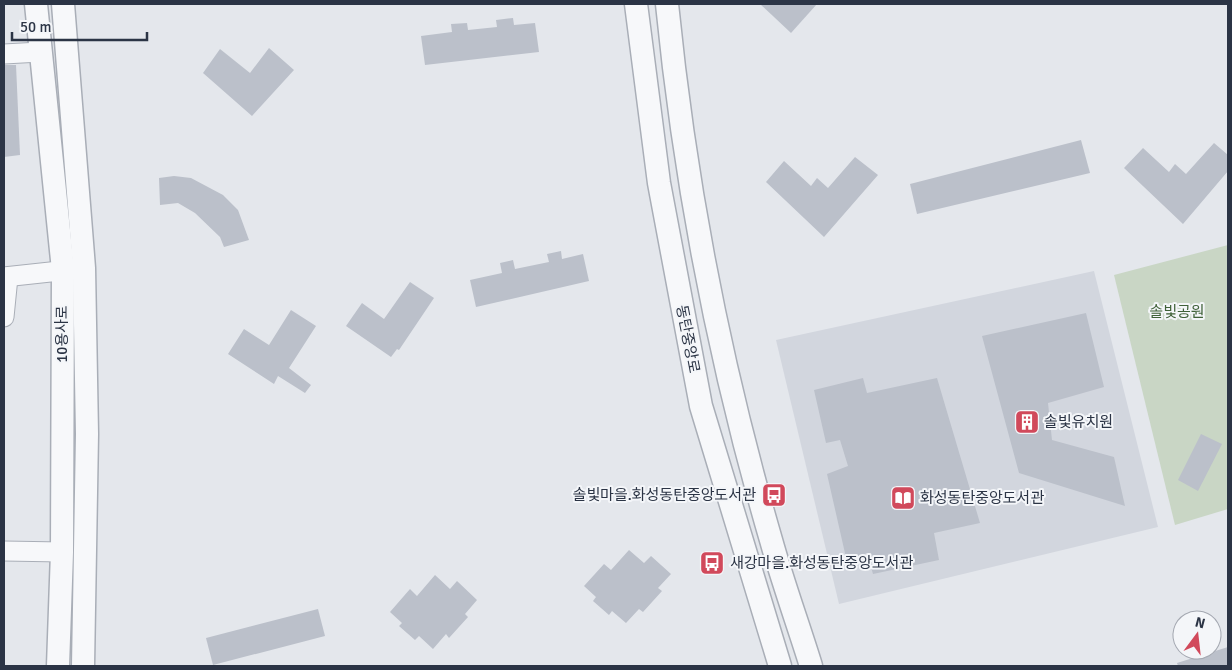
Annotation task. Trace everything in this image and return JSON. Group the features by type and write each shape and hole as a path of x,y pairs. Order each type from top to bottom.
{"street":[{"name":"10용사로","path":"36,4 40,52 73,269 58,666"},
{"name":"10용사로","path":"63,4 73,269 87,434 83,666"},
{"name":"동탄중앙로","path":"636,4 660,183 701,406 780,666"},
{"name":"동탄중앙로","path":"667,4 679,117 701,247 727,369 771,540 811,666"},
{"path":"4,54 40,52"},
{"path":"4,317 6,277 73,269"},
{"path":"4,551 62,552"}],"shaded area":[{"path":"1094,271 1158,527 839,604 776,340"}],"green space":[{"name":"솔빛공원","path":"1228,245 1228,509 1175,525 1114,275"}],"building":[{"path":"760,4 817,4 791,33"},
{"path":"513,18 514,25 535,23 539,52 425,65 421,36 452,32 451,24 467,23 468,30 497,27 496,20"},
{"path":"269,48 294,70 252,116 203,73 220,49 250,73"},
{"path":"4,65 16,65 20,155 4,157"},
{"path":"1081,140 1090,173 917,214 910,184"},
{"path":"1214,143 1228,155 1228,171 1183,224 1124,168 1143,148 1169,172 1175,164 1186,174"},
{"path":"855,157 878,175 824,237 766,182 784,161 811,186 817,178 828,188"},
{"path":"174,176 191,178 223,195 238,210 249,240 224,247 220,237 195,213 178,203 160,205 159,178"},
{"path":"561,251 562,259 583,254 589,281 476,307 470,280 502,273 500,263 513,260 515,269 549,262 547,254"},
{"path":"410,282 434,298 399,350 397,349 391,357 346,326 362,303 384,319"},
{"path":"291,310 316,326 289,368 311,385 305,393 278,376 274,384 228,354 244,329 269,345"},
{"name":"솔빛유치원","path":"1086,313 1104,387 1048,403 1052,440 1114,457 1125,506 1019,473 982,336"},
{"name":"화성동탄중앙도서관","path":"863,378 867,393 937,378 980,523 934,533 939,560 873,574 867,553 847,562 827,474 848,466 840,440 826,443 814,390"},
{"path":"1201,434 1222,444 1198,491 1178,480"},
{"path":"629,550 644,563 651,556 671,574 658,588 662,591 643,612 639,609 626,623 612,611 609,615 593,601 596,597 584,586 604,564 611,570"},
{"path":"435,575 450,589 457,581 477,600 465,614 468,617 449,638 446,634 433,649 419,636 415,640 399,626 402,623 390,612 410,589 417,596"},
{"path":"318,609 325,636 213,665 206,638"},
{"path":"1228,647 1228,666 1178,666 1177,663 1187,660 1222,660 1222,649"}],"place":[{"name":"솔빛유치원","path":"1027,422"},
{"name":"솔빛마을.화성동탄중앙도서관","path":"774,495"},
{"name":"화성동탄중앙도서관","path":"903,498"},
{"name":"새강마을.화성동탄중앙도서관","path":"712,563"}]}
